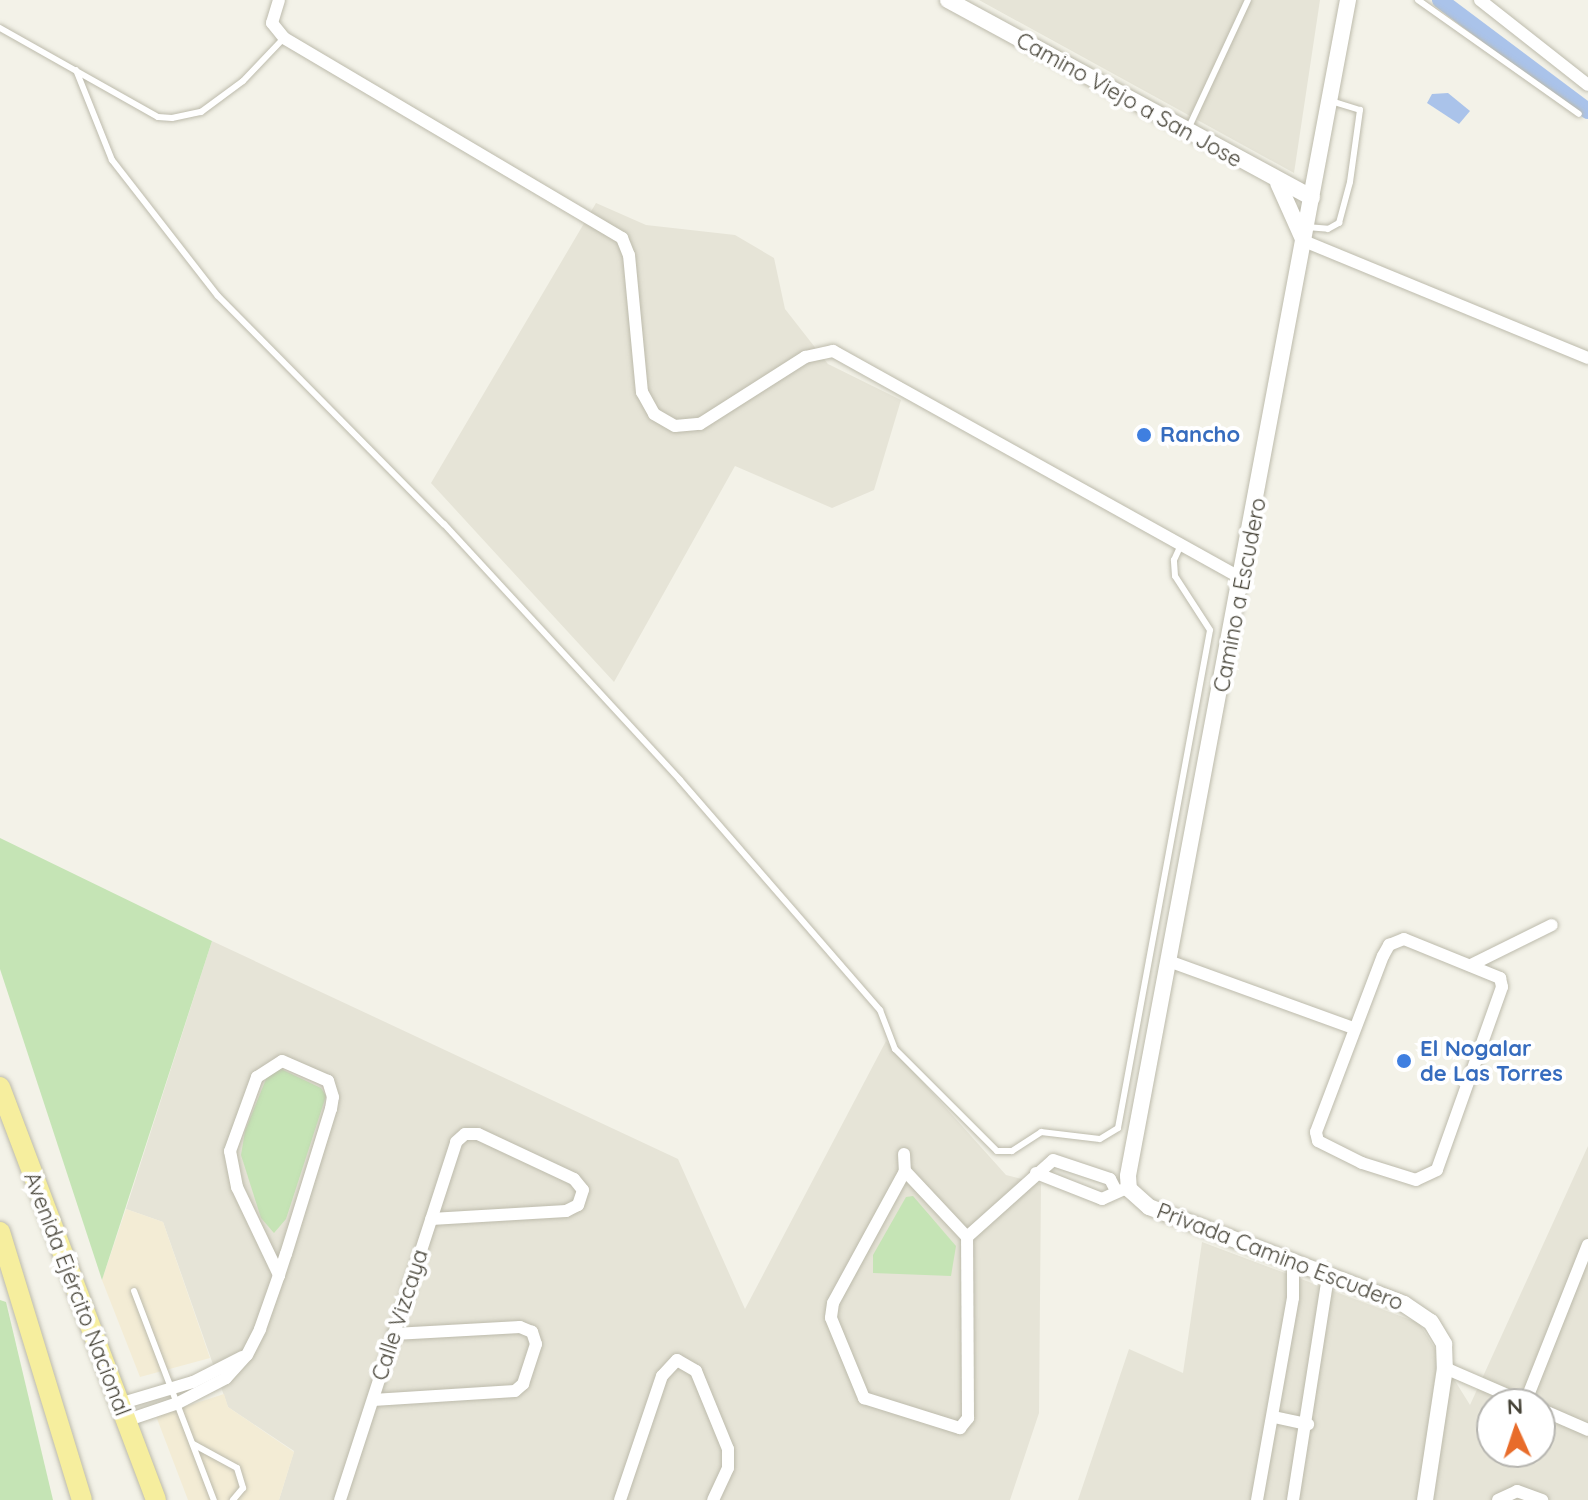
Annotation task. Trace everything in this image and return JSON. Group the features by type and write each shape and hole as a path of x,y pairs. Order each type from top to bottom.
{"main road":[{"name":"Avenida Ejército Nacional","path":"0,1087 156,1500"},
{"path":"1,1238 82,1500"}],"street":[{"path":"279,0 272,23 284,38 622,238 629,255 642,392 654,414 675,426 700,424 805,357 833,351 1243,579"},
{"name":"Camino Viejo a San Jose","path":"948,0 1278,183 1312,198"},
{"name":"Camino a Escudero","path":"1122,1190 1171,962 1348,0"},
{"path":"1480,0 1588,85"},
{"path":"1278,183 1306,234 1588,358"},
{"path":"1471,965 1552,925"},
{"path":"1412,940 1471,965 1500,978 1502,987 1455,1131 1437,1170 1426,1178 1384,1171 1318,1141 1319,1121 1383,956 1397,941 1412,940"},
{"path":"1171,962 1353,1028"},
{"path":"122,1413 178,1403 226,1378 247,1355 279,1275 333,1097 328,1081 282,1061 257,1077 230,1151 237,1187 279,1275"},
{"name":"Calle Vizcaya","path":"340,1500 373,1400 394,1334 431,1219 456,1142 465,1134 478,1134 582,1186 584,1194 573,1209 431,1219"},
{"path":"904,1154 905,1171 833,1303 831,1318 864,1398 952,1428 966,1425 968,1418 967,1237 905,1171"},
{"path":"967,1237 1036,1173 1058,1161 1110,1179 1122,1190 1102,1199 1036,1173"},
{"name":"Privada Camino Escudero","path":"1122,1190 1149,1207 1404,1304 1431,1322 1444,1344 1445,1368"},
{"path":"1533,1388 1588,1245"},
{"path":"1257,1500 1274,1417 1293,1263"},
{"path":"1293,1500 1308,1424 1328,1276"},
{"path":"373,1400 520,1388 536,1344 532,1332 512,1326 394,1334"},
{"path":"122,1413 247,1355"},
{"path":"620,1500 662,1376 677,1360 696,1371 728,1449 728,1468 713,1500"},
{"path":"1425,1500 1445,1368 1492,1388"},
{"path":"1556,1416 1588,1430"},
{"path":"1274,1417 1308,1424"},
{"path":"1498,1500 1517,1491 1542,1500"}],"lane":[{"path":"1187,132 1248,0"},
{"path":"1418,0 1579,114"},
{"path":"0,28 158,117 189,116 243,81 284,38"},
{"path":"76,70 112,160 218,296 444,524 680,780 880,1010 895,1049 997,1151 1012,1151 1041,1132 1100,1139 1118,1128 1210,630 1175,576 1174,560 1181,545"},
{"path":"1306,234 1339,223 1356,143 1359,107 1328,100"},
{"path":"134,1291 214,1500"},
{"path":"193,1444 237,1468 243,1488 233,1500"}],"shaded area":[{"path":"979,0 1320,0 1294,173"},
{"path":"596,203 646,225 735,235 774,258 785,309 828,364 901,400 874,490 832,508 735,466 614,682 431,483"},
{"path":"212,941 678,1159 745,1309 886,1041 1006,1175 1041,1184 1039,1413 1010,1500 279,1500 294,1451 228,1407 163,1222 126,1209"},
{"path":"1588,1146 1588,1500 1078,1500 1129,1349 1183,1373 1202,1242 1419,1323 1470,1405 1476,1392 1476,1468 1556,1468 1556,1388 1478,1388"},
{"path":"126,1209 163,1222 210,1358 140,1377 102,1280"},
{"path":"224,1394 228,1407 294,1452 279,1500 188,1500 156,1416"}],"green space":[{"path":"0,838 212,941 102,1280 0,969"},
{"path":"279,1068 321,1088 326,1096 286,1219 274,1233 261,1218 241,1155 245,1131 268,1074"},
{"path":"913,1196 956,1246 951,1276 873,1273 873,1255 906,1197"},
{"path":"0,1300 6,1302 53,1500 0,1500"}],"water":[{"path":"1448,93 1470,111 1459,124 1427,103 1432,94"}],"waterway":[{"path":"1440,0 1588,111"}],"place":[{"name":"Rancho","path":"1144,435"},
{"name":"El Nogalar de Las Torres","path":"1404,1061"}]}
